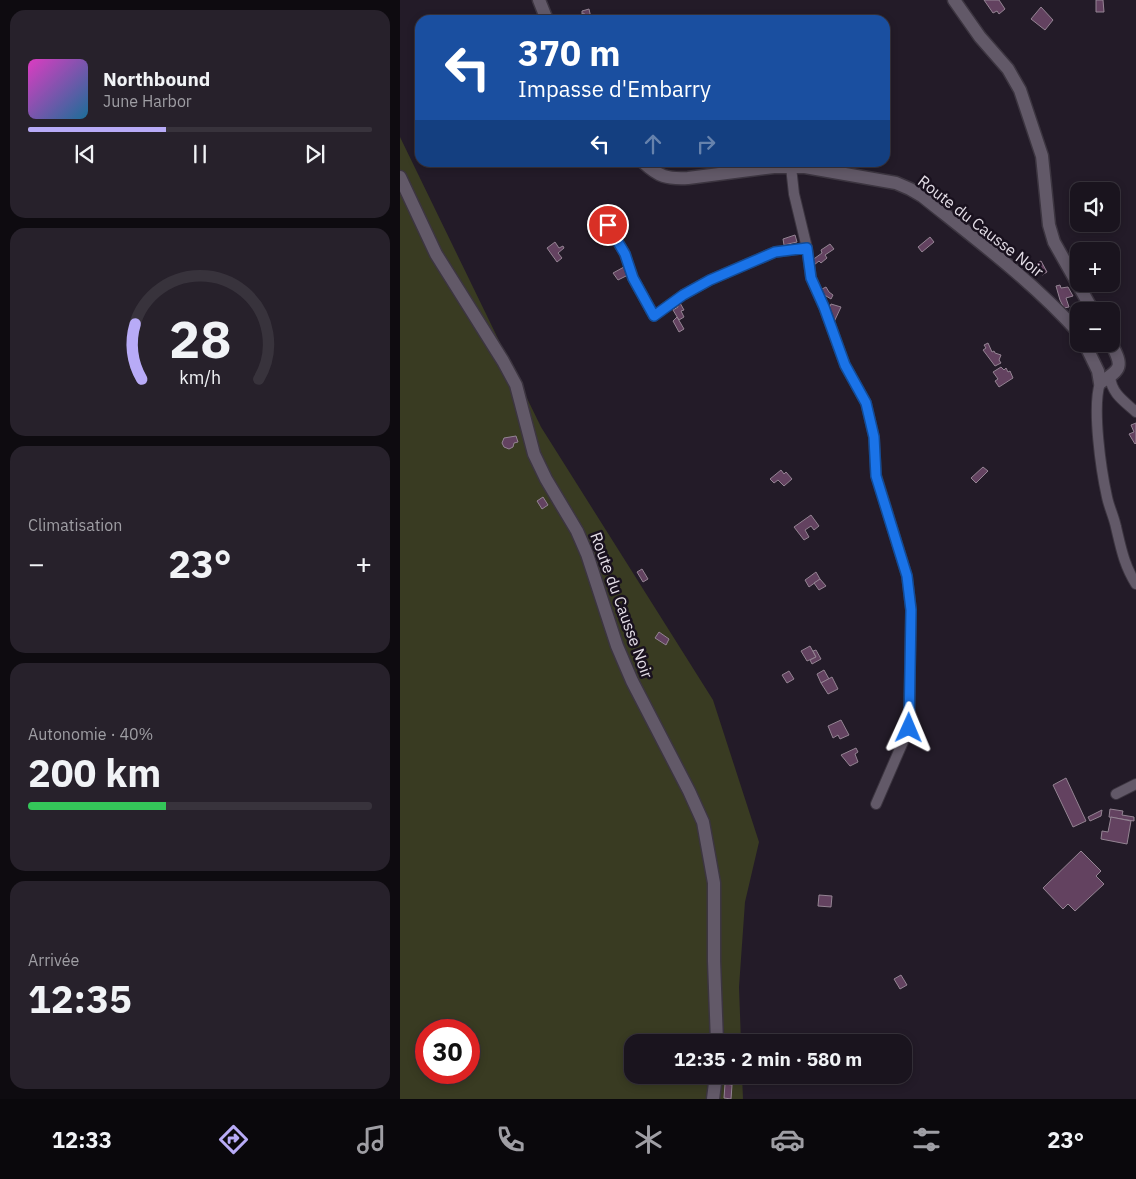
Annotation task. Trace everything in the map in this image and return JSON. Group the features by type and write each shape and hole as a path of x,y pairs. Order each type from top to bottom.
{"street":[{"path":"538,0 546,15"},
{"name":"Route du Causse Noir","path":"954,0 980,37 1008,69 1020,90 1042,156 1048,225 1054,242 1088,302"},
{"name":"Route du Causse Noir","path":"648,167 662,177 674,178 804,167 896,183 910,188 1023,277 1070,324"},
{"path":"791,167 794,194 807,248 811,278 824,307 845,365 866,403 874,437 876,476 907,576 911,610 909,728 876,804"},
{"name":"Route du Causse Noir","path":"400,177 436,254 516,385 534,454 546,479 578,531 632,682 689,791 703,822 714,883 717,1034"},
{"path":"608,225 625,254 633,278 654,316 683,295 710,280 775,252 807,248"},
{"path":"1089,352 1098,371 1114,392 1136,412"},
{"path":"1116,352 1119,368 1116,374 1105,380 1098,391 1096,407 1101,468 1123,560 1136,584"},
{"path":"1116,794 1136,784"},
{"path":"713,1099 715,1084"}],"green space":[{"path":"400,137 541,427 713,700 759,842 745,902 739,987 741,1034 624,1034 624,1084 742,1084 743,1099 400,1099"}],"building":[{"path":"984,0 999,0 1005,9 999,14 997,11 993,13"},
{"path":"1096,0 1103,0 1104,12 1096,12"},
{"path":"1041,7 1053,20 1045,30 1031,19"},
{"path":"589,9 590,15 582,14 582,11"},
{"path":"795,235 797,242 784,245 783,239"},
{"path":"930,237 934,242 922,252 918,247"},
{"path":"555,242 559,248 563,246 564,248 558,253 562,258 557,262 547,248"},
{"path":"830,244 834,249 825,255 827,258 821,263 819,261 814,265 811,261 822,253 821,250"},
{"path":"1041,261 1047,272 1042,275 1035,264"},
{"path":"624,267 628,275 618,280 613,273"},
{"path":"1060,285 1061,288 1068,287 1073,296 1066,298 1069,307 1064,308 1056,286"},
{"path":"826,287 833,295 831,299 818,291"},
{"path":"680,303 684,310 681,311 684,317 679,320 673,310"},
{"path":"831,304 841,307 834,322 827,312"},
{"path":"677,317 684,329 679,332 673,321"},
{"path":"988,343 992,352 994,351 1001,355 999,360 1001,363 995,366 983,350 986,348 984,345"},
{"path":"1001,367 1004,370 1006,368 1008,372 1010,371 1013,378 999,387 995,381 998,379 993,372"},
{"path":"1136,423 1135,444 1129,434 1134,432 1131,425"},
{"path":"516,436 518,442 514,443 513,447 509,449 504,447 502,443 504,438"},
{"path":"983,467 988,471 976,483 971,478"},
{"path":"781,470 784,474 786,472 792,479 784,486 778,480 774,483 770,479"},
{"path":"543,497 548,505 542,509 537,501"},
{"path":"811,515 819,526 814,530 811,526 805,530 809,537 804,540 794,527"},
{"path":"642,569 648,579 643,582 637,572"},
{"path":"816,572 820,579 809,587 805,580"},
{"path":"820,579 826,586 819,590 814,583"},
{"path":"659,632 669,639 666,645 655,638"},
{"path":"810,646 816,657 807,661 801,651"},
{"path":"816,650 821,659 812,664 810,660 816,657 813,651"},
{"path":"824,670 829,679 821,683 817,674"},
{"path":"789,671 794,679 787,683 782,675"},
{"path":"832,677 838,689 828,694 821,683"},
{"path":"841,720 849,735 840,739 838,735 833,738 828,726"},
{"path":"856,748 858,752 855,754 858,762 850,766 841,755"},
{"path":"1066,778 1086,821 1073,827 1053,785"},
{"path":"1110,809 1123,811 1122,815 1134,817 1134,821 1109,817"},
{"path":"1102,810 1101,816 1090,821 1088,817"},
{"path":"1111,817 1131,821 1127,844 1101,839 1102,831 1108,832"},
{"path":"1081,851 1101,871 1096,876 1104,884 1075,911 1068,904 1063,909 1043,888"},
{"path":"819,895 832,896 831,907 818,906"},
{"path":"901,975 907,985 900,989 894,979"},
{"path":"725,1084 732,1085 731,1099 724,1098"}],"route":[{"path":"608,225 625,254 633,278 654,316 683,295 710,280 775,252 807,248 811,278 824,307 845,365 866,403 874,437 876,476 907,576 911,610 909,728"}]}
